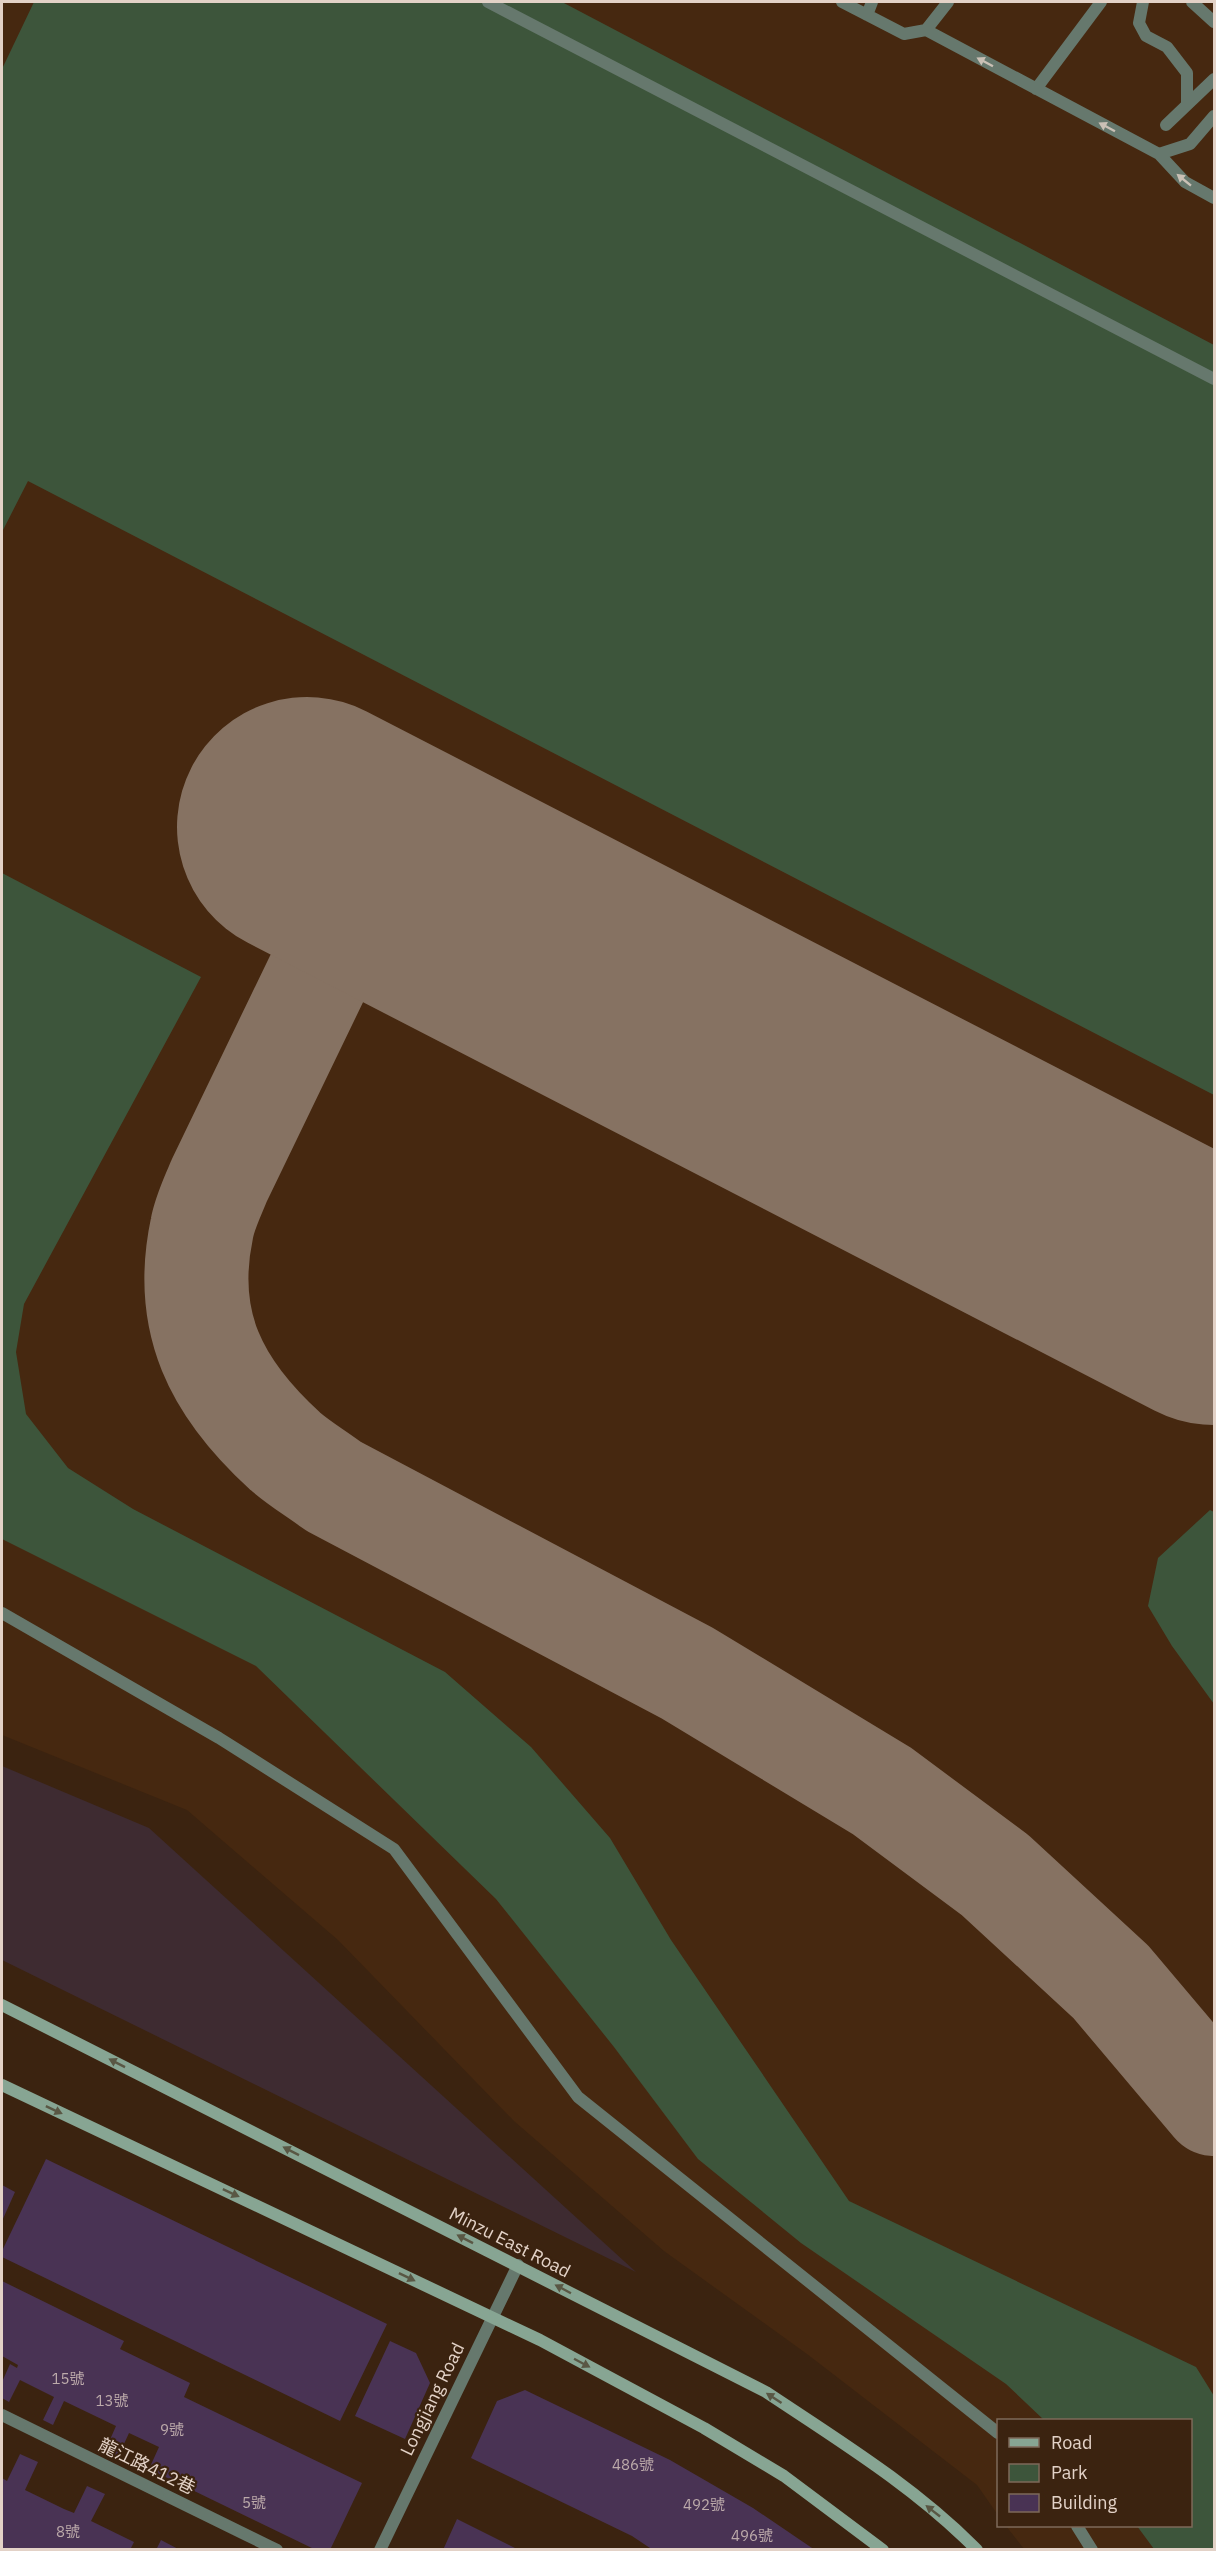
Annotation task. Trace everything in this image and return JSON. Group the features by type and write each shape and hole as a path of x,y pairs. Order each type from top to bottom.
{"street":[{"path":"488,2 1215,379"},
{"path":"842,2 904,34 927,30 1159,154 1185,182 1215,198"},
{"path":"867,15 872,2"},
{"path":"927,30 948,2"},
{"path":"1036,89 1101,2"},
{"path":"1143,2 1139,23 1146,36 1167,47 1187,72 1187,105"},
{"path":"1191,2 1215,22"},
{"path":"1166,125 1215,79"},
{"path":"1159,154 1190,144 1215,117"},
{"path":"2,1613 219,1738 394,1849 578,2097 997,2431"},
{"name":"Minzu East Road","path":"2,2005 766,2392 860,2455 957,2529 977,2550"},
{"path":"2,2085 540,2340 704,2428 784,2476 883,2550"},
{"name":"Longjiang Road","path":"380,2550 518,2265"},
{"name":"龍江路412巷","path":"2,2415 277,2550"},
{"path":"1078,2527 1092,2550"}],"shaded area":[{"path":"2,2 1214,2 1214,2549 1024,2549 1007,2527 1192,2527 1192,2419 997,2419 997,2514 977,2485 807,2354 664,2251 514,2121 338,1940 187,1810 2,1735"},
{"path":"2,1766 149,1828 636,2272 2,1960"}],"green space":[{"path":"34,2 562,2 1214,345 1214,1095 28,481 2,532 2,69"},
{"path":"2,873 201,977 24,1304 16,1352 26,1414 68,1468 133,1509 445,1672 531,1747 610,1838 671,1940 849,2201 1196,2367 1214,2396 1214,2549 1154,2549 1138,2527 1192,2527 1192,2419 1043,2419 1006,2384 801,2243 698,2159 614,2047 496,1899 256,1666 2,1539"},
{"path":"1210,1510 1214,1512 1214,1704 1172,1646 1148,1606 1158,1558"}],"building":[{"path":"46,2159 387,2324 340,2421 2,2257 2,2251"},
{"path":"2,2185 15,2192 2,2221"},
{"path":"2,2281 124,2341 120,2349 190,2383 184,2397 362,2483 330,2550 316,2550 149,2469 159,2447 129,2433 118,2457 105,2451 116,2426 64,2401 53,2425 43,2420 54,2397 20,2380 9,2402 2,2398 2,2382 10,2364 17,2368 18,2365 2,2356"},
{"path":"390,2341 416,2353 430,2383 405,2439 355,2416"},
{"path":"525,2390 670,2460 753,2508 815,2550 653,2550 632,2536 471,2458 497,2401"},
{"path":"20,2454 38,2462 25,2490 64,2509 74,2513 87,2486 105,2494 91,2521 134,2542 130,2550 2,2550 2,2478 7,2481"},
{"path":"457,2519 519,2550 443,2550"},
{"path":"161,2540 180,2550 156,2550"}],"taxiway":[{"path":"373,862 219,1181 203,1222 197,1262 197,1294 201,1323 210,1351 223,1378 240,1403 285,1451 333,1486 687,1673 882,1791 995,1875 1111,1982 1214,2104"}],"runway":[{"path":"307,827 1214,1295"}]}
